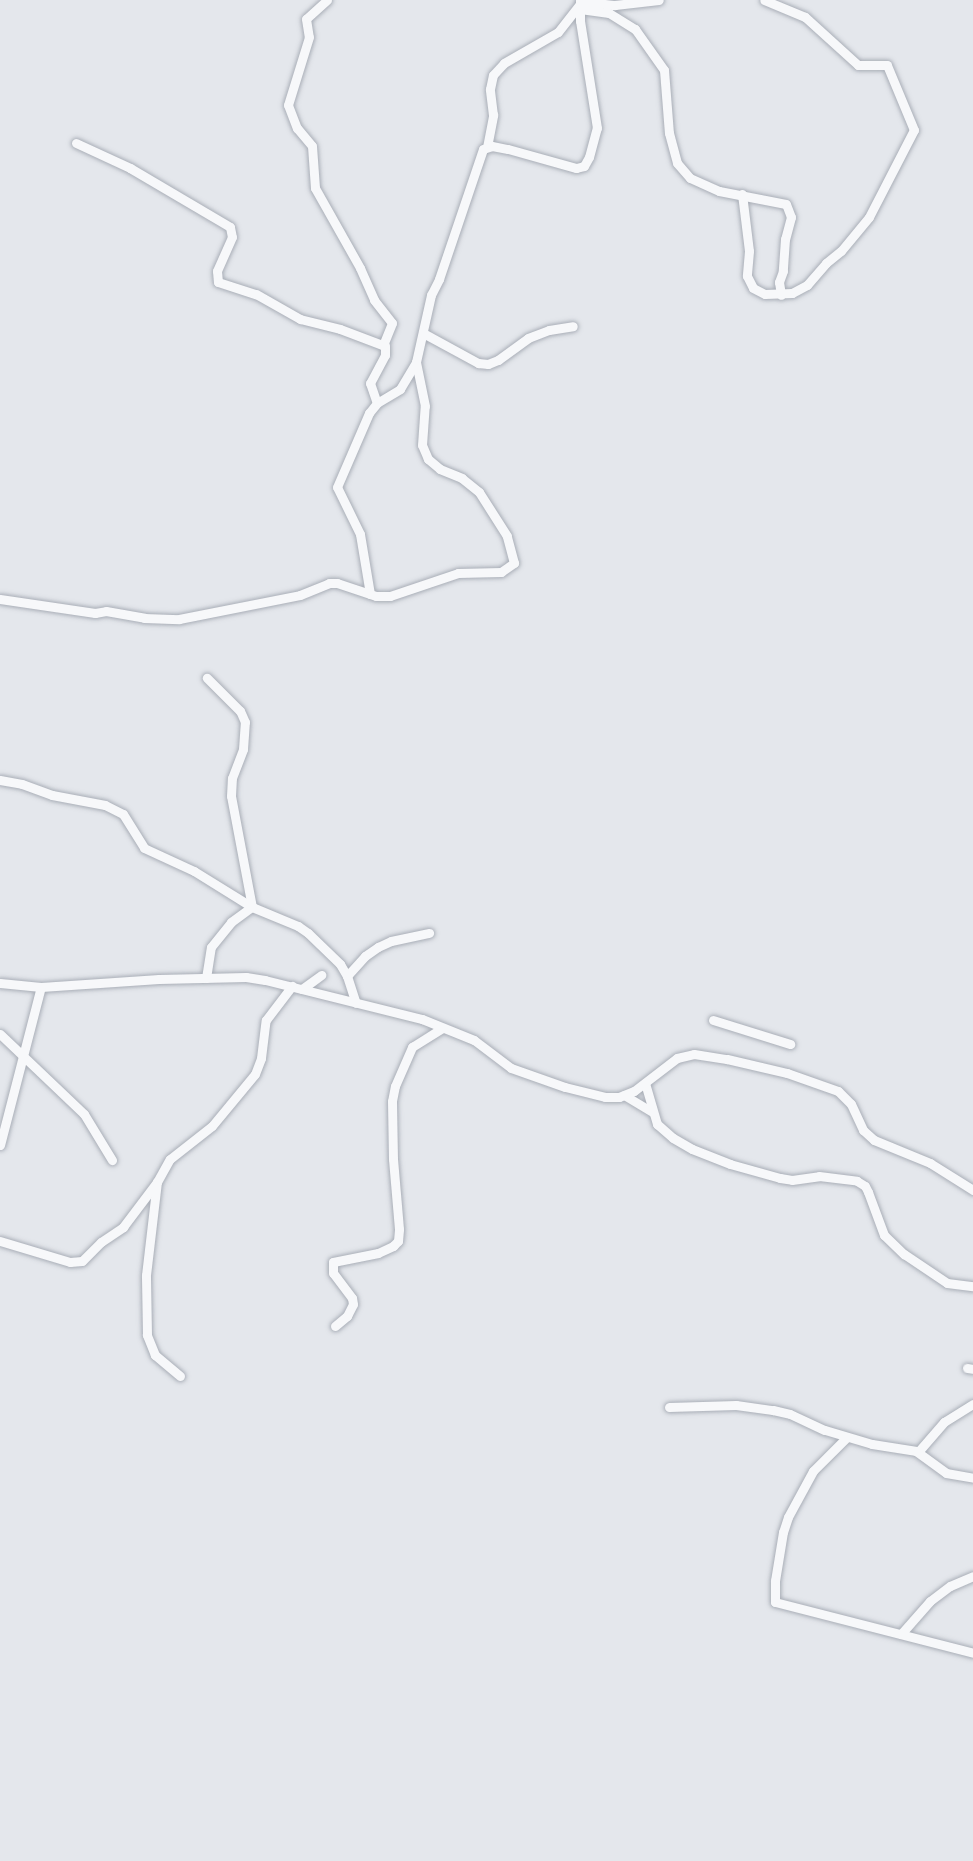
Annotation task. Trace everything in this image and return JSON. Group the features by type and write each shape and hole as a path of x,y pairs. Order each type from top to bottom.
{"street":[{"path":"327,0 306,19 309,37 288,105 297,128 312,146 315,188 360,268 374,300 392,323 383,345"},
{"path":"580,3 615,5 658,0"},
{"path":"742,195 749,251 747,276 757,291 782,295 807,285 826,263 841,251 869,217 893,175 913,134 914,126 887,65 858,65 805,17 764,0"},
{"path":"370,594 360,534 337,487 369,413 377,403 400,389 416,362 431,295 442,271 480,153 487,147 493,115 490,88 492,75 504,63 558,32 580,3"},
{"path":"487,147 525,153 572,167 582,168 585,164 597,128 580,3"},
{"path":"580,3 630,25 664,70 669,133 682,170 690,178 718,191 781,201 790,211 784,266 779,282 782,295"},
{"path":"76,143 130,168 230,227 232,237 217,272 218,282 256,294 300,319 340,329 383,345 386,348 385,355 370,383 377,403"},
{"path":"423,333 478,363 488,364 498,360 528,338 549,330 573,326"},
{"path":"0,599 95,613 106,611 144,618 171,619 289,598 329,583 337,583 383,597 397,595 458,573 496,573 505,570 514,561 507,536 479,492 462,478 440,468 428,459 423,445 425,406 416,362"},
{"path":"207,678 240,711 245,722 243,748 232,778 231,796 252,907"},
{"path":"0,780 114,809 123,814 144,848 194,871 252,907 298,926 308,933 332,955 347,976 356,1003"},
{"path":"206,978 211,947 231,922 252,907"},
{"path":"347,976 364,956 378,947 391,941 429,933"},
{"path":"302,989 321,975"},
{"path":"0,983 41,987 159,979 246,977 292,986 422,1019 474,1040 511,1068 605,1097 624,1095 645,1083 677,1058 694,1054 787,1073 838,1091 850,1104 862,1130 874,1140 930,1163 973,1190"},
{"path":"0,1241 70,1262 82,1261 128,1222 157,1182 170,1159 212,1126 255,1074 261,1058 266,1020 292,986"},
{"path":"0,1144 10,1113 22,1053 32,1025 41,987"},
{"path":"713,1020 790,1044"},
{"path":"335,1326 347,1317 353,1304 352,1298 333,1273 333,1262 378,1253 398,1241 393,1159 392,1101 395,1086 412,1047 443,1028"},
{"path":"0,1034 84,1114 112,1160"},
{"path":"645,1083 657,1124 673,1138 692,1149 730,1164 792,1180 819,1176 858,1181 868,1192 884,1236 904,1254 947,1283 973,1286"},
{"path":"624,1095 652,1112"},
{"path":"0,1118 10,1113"},
{"path":"157,1182 146,1275 147,1335 155,1355 180,1376"},
{"path":"669,1407 705,1404 753,1406 790,1414 825,1431 918,1452 945,1473 973,1478"},
{"path":"918,1452 945,1422 973,1404"},
{"path":"847,1437 813,1471 788,1517 783,1532 774,1598 778,1603 973,1653"},
{"path":"901,1634 930,1601 950,1586 973,1576"}]}
